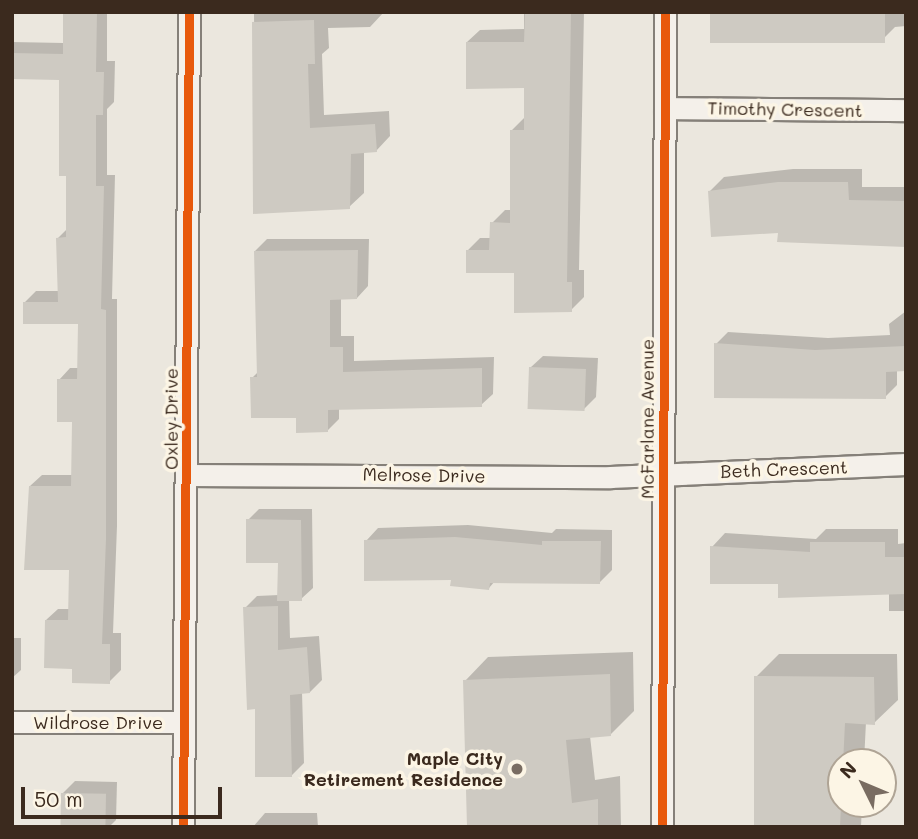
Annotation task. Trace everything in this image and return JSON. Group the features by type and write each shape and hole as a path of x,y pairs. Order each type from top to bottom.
{"street":[{"name":"Oxley Drive","path":"183,827 189,12"},
{"name":"McFarlane Avenue","path":"662,827 665,12"},
{"name":"Timothy Crescent","path":"665,108 906,110"},
{"name":"Beth Crescent","path":"662,474 906,464"},
{"name":"Melrose Drive","path":"187,475 662,474"},
{"name":"Wildrose Drive","path":"12,722 183,722"}],"building":[{"path":"63,12 97,12 96,72 104,72 103,115 96,115 96,186 104,186 101,309 106,310 106,539 102,644 110,644 110,684 72,683 72,669 44,668 45,620 68,620 69,570 24,570 29,486 71,486 72,422 57,422 57,379 77,379 78,324 23,324 23,302 58,302 56,238 66,237 66,176 59,176 59,80 12,79 12,53 63,54"},
{"path":"525,12 571,12 567,282 572,282 572,312 514,313 514,273 466,273 466,250 489,250 490,222 510,223 510,130 524,130 524,88 466,89 466,42 524,42"},
{"path":"710,12 885,12 885,43 710,43"},
{"path":"314,20 315,64 308,64 310,128 375,124 377,152 351,154 350,209 253,214 252,22"},
{"path":"778,182 848,182 849,200 906,201 906,247 777,242 778,233 711,237 708,191"},
{"path":"358,250 357,299 330,300 330,347 343,347 343,372 482,368 482,407 328,410 328,432 296,433 296,418 251,418 250,377 257,377 254,251"},
{"path":"714,343 815,350 906,346 906,371 886,372 886,399 714,398"},
{"path":"529,367 586,369 584,411 528,409"},
{"path":"246,519 301,520 302,601 277,601 278,563 246,563"},
{"path":"455,537 542,545 542,541 601,541 600,584 490,583 489,590 450,586 451,580 364,581 364,540"},
{"path":"810,542 885,542 885,557 906,557 906,594 778,598 778,584 710,584 710,546 810,552"},
{"path":"278,606 278,650 307,647 310,693 290,695 292,777 255,777 255,709 247,710 243,607"},
{"name":"Maple City Retirement Residence","path":"610,674 611,736 566,740 572,803 598,799 598,827 467,827 463,680"},
{"path":"754,676 874,677 875,725 845,723 844,748 827,748 827,818 840,818 840,827 754,827"},
{"path":"61,793 106,794 105,827 60,827"}],"cycle path":[{"path":"183,827 189,12"},
{"path":"662,827 665,12"}],"place":[{"name":"Maple City Retirement Residence","path":"517,769"}]}
